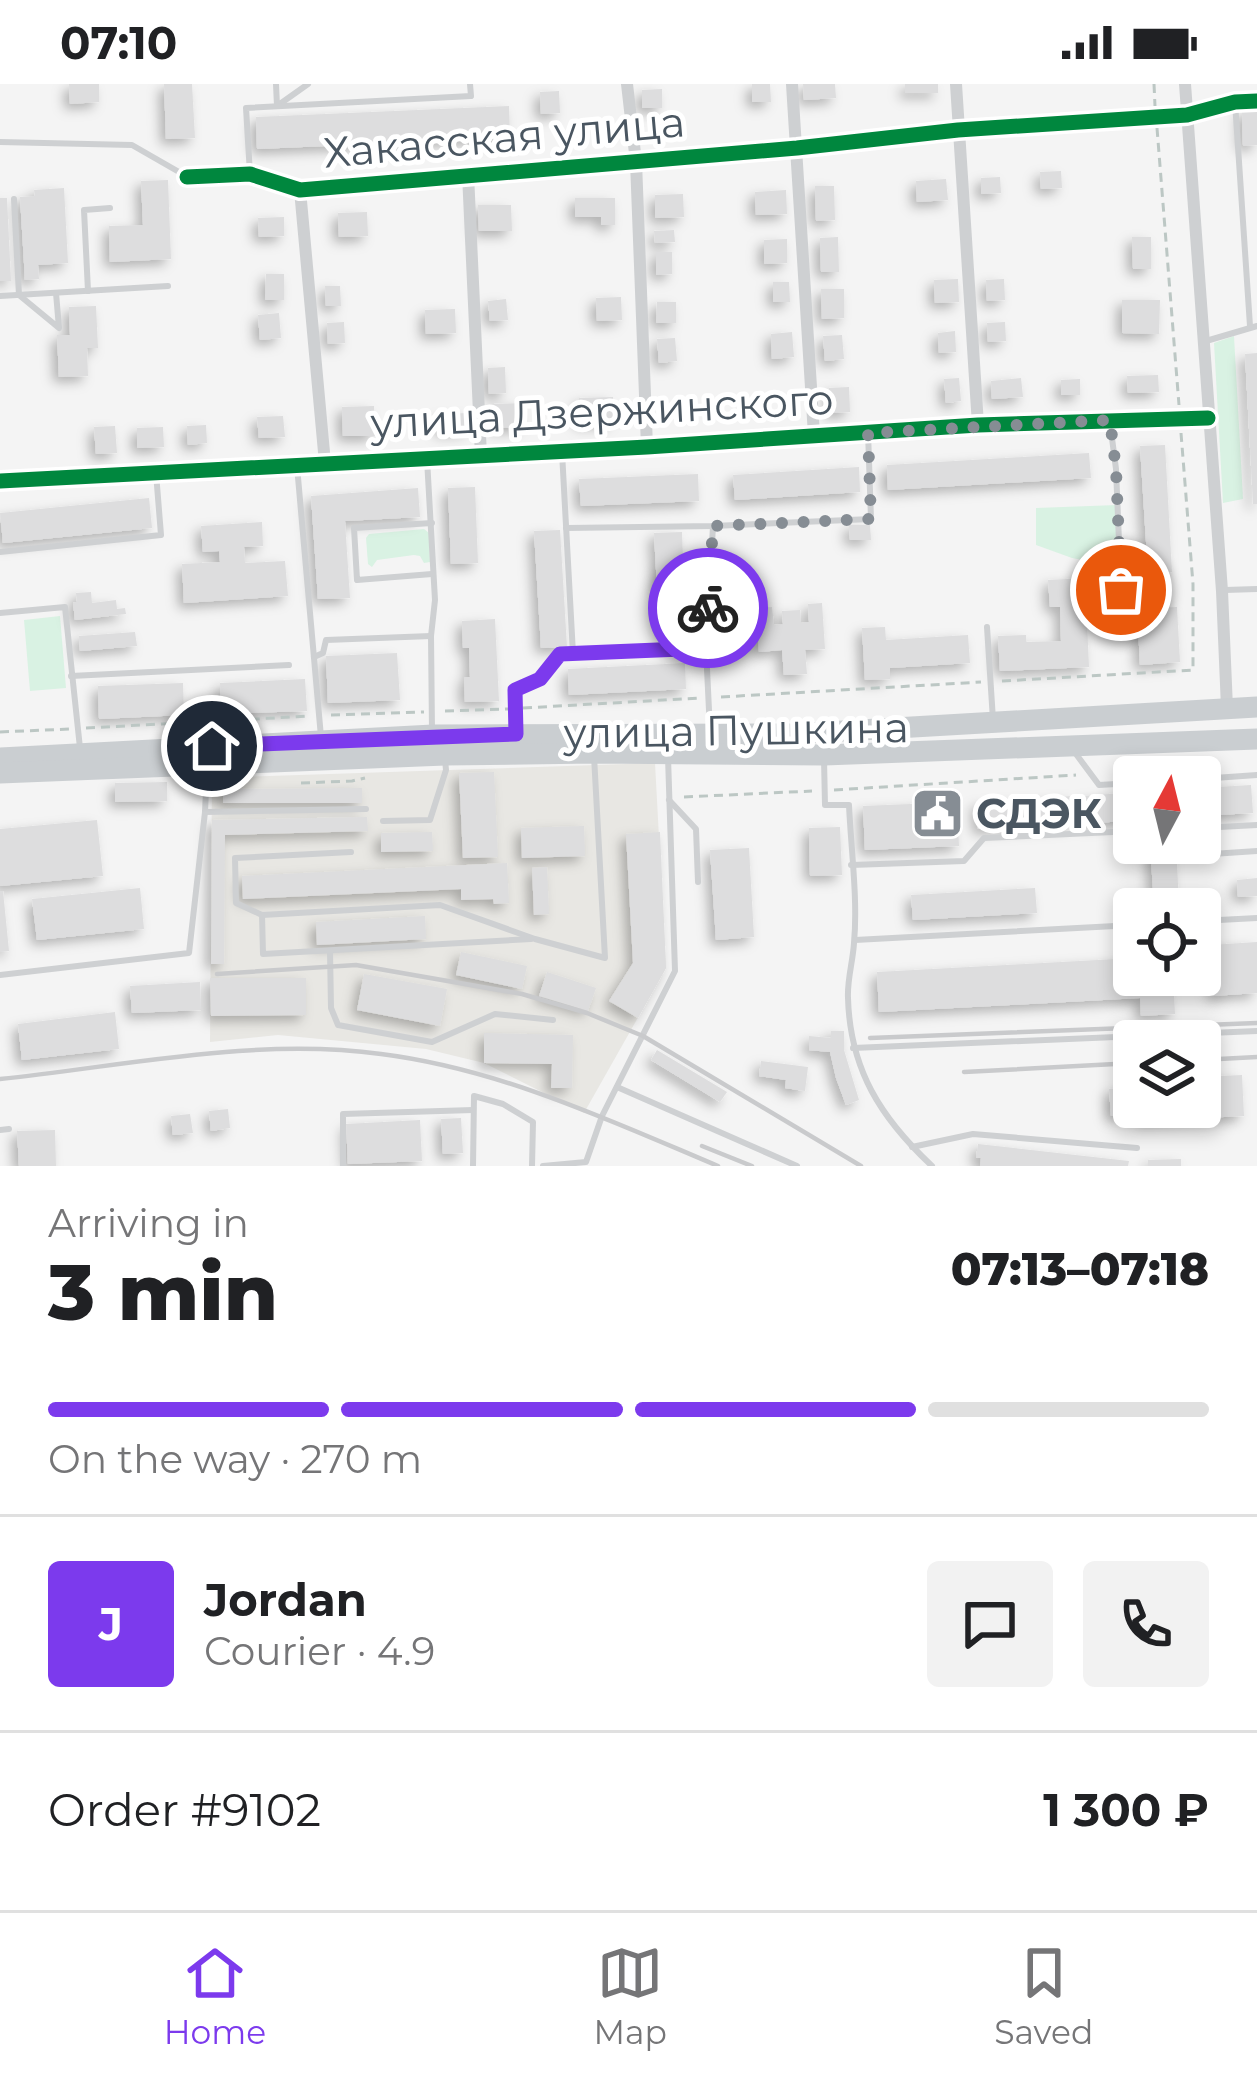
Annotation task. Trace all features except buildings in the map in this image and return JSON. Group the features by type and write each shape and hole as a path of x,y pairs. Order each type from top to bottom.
{"main road":[{"name":"улица Пушкина","path":"0,773 594,752 668,745 711,735 1257,707"},
{"name":"улица Пушкина","path":"0,758 433,735 516,734 824,755 1257,739"}],"street":[{"path":"627,84 636,162 647,447"},
{"path":"792,84 814,435"},
{"path":"956,84 977,425"},
{"path":"1185,84 1227,708"},
{"name":"Хакасская улица","path":"187,177 250,174 300,190 958,130 1187,116 1235,102 1257,101"},
{"path":"468,174 482,456"},
{"path":"300,190 325,463"},
{"name":"улица Дзержинского","path":"0,481 977,425 1208,418"}],"lane":[{"path":"276,84 278,106"},
{"path":"278,106 308,84"},
{"path":"250,174 246,108 471,96 470,84"},
{"path":"1203,342 1253,326 1235,102"},
{"path":"0,142 132,145 187,177"},
{"path":"14,199 20,295 59,328 56,293"},
{"path":"88,291 84,210 110,208"},
{"path":"0,296 168,286"},
{"path":"1110,420 1121,590"},
{"path":"566,528 871,519 868,433"},
{"path":"562,452 573,654"},
{"path":"427,459 435,601 433,735"},
{"path":"298,466 321,741"},
{"path":"0,552 161,535 156,473"},
{"path":"432,523 354,528 357,580 434,574"},
{"path":"711,735 706,648 713,526"},
{"path":"1222,591 1257,589"},
{"path":"0,613 65,607 80,752"},
{"path":"987,627 993,724"},
{"path":"314,657 323,653 326,640 431,636"},
{"path":"516,734 515,690 540,679 560,654 706,648"},
{"path":"71,676 289,665"},
{"path":"543,1166 586,1164 602,1116 675,971 668,745"},
{"path":"1070,746 1099,785 1113,784"},
{"path":"351,852 235,858 236,903 262,915 440,905 605,958 594,752"},
{"path":"383,821 430,820 446,770 445,755"},
{"path":"824,755 825,805 849,805 855,940 848,995 853,1048 879,1106 932,1166"},
{"path":"0,975 189,953 207,766"},
{"path":"1221,777 1257,775"},
{"path":"667,798 696,829 698,882"},
{"path":"205,812 366,809"},
{"path":"1221,827 1257,825"},
{"path":"851,866 964,861 984,838 1113,832"},
{"path":"1221,853 1257,851"},
{"path":"262,915 263,954 535,939"},
{"path":"1221,920 1257,918"},
{"path":"855,940 1113,926"},
{"path":"330,951 331,1008 338,1024 432,1042 495,1014 553,1020"},
{"path":"853,1048 1257,1031"},
{"path":"617,1087 797,1166"},
{"path":"473,1166 474,1096 503,1104 533,1122 532,1166"},
{"path":"343,1166 343,1114 473,1110"},
{"path":"912,1147 974,1134 1137,1148"}],"path":[{"path":"0,732 515,709 1193,670 1192,584 1154,84"},
{"path":"667,798 1113,773"}],"shaded area":[{"path":"655,763 666,968 584,1113 484,1063 426,1049 278,1035 210,1042 212,778"}],"green space":[{"path":"1234,336 1243,499 1223,503 1214,343"},
{"path":"1117,505 1120,567 1036,545 1036,508"},
{"path":"424,529 429,533 430,562 414,555 377,560 372,567 368,564 369,534"},
{"path":"60,616 66,688 30,691 24,620"}],"railway":[{"path":"217,974 356,965 522,994 587,1013 643,1036 861,1166"},
{"path":"870,1038 1257,1023"},
{"path":"0,1079 238,1051 381,1054 511,1084 718,1166"},
{"path":"1221,1059 1257,1057"},
{"path":"964,1072 1113,1064"},
{"path":"702,1146 752,1166"}],"cycle path":[{"path":"187,177 250,174 300,190 958,130 1187,115 1257,101"},
{"path":"0,481 978,425 1208,418"}],"way so far":[{"path":"708,608 713,526 871,519 868,433 977,425 1110,420 1121,590"}],"place":[{"name":"СДЭК","path":"937,813"}],"route":[{"path":"212,746 516,734 515,690 540,679 560,654 706,648 708,608"}]}
